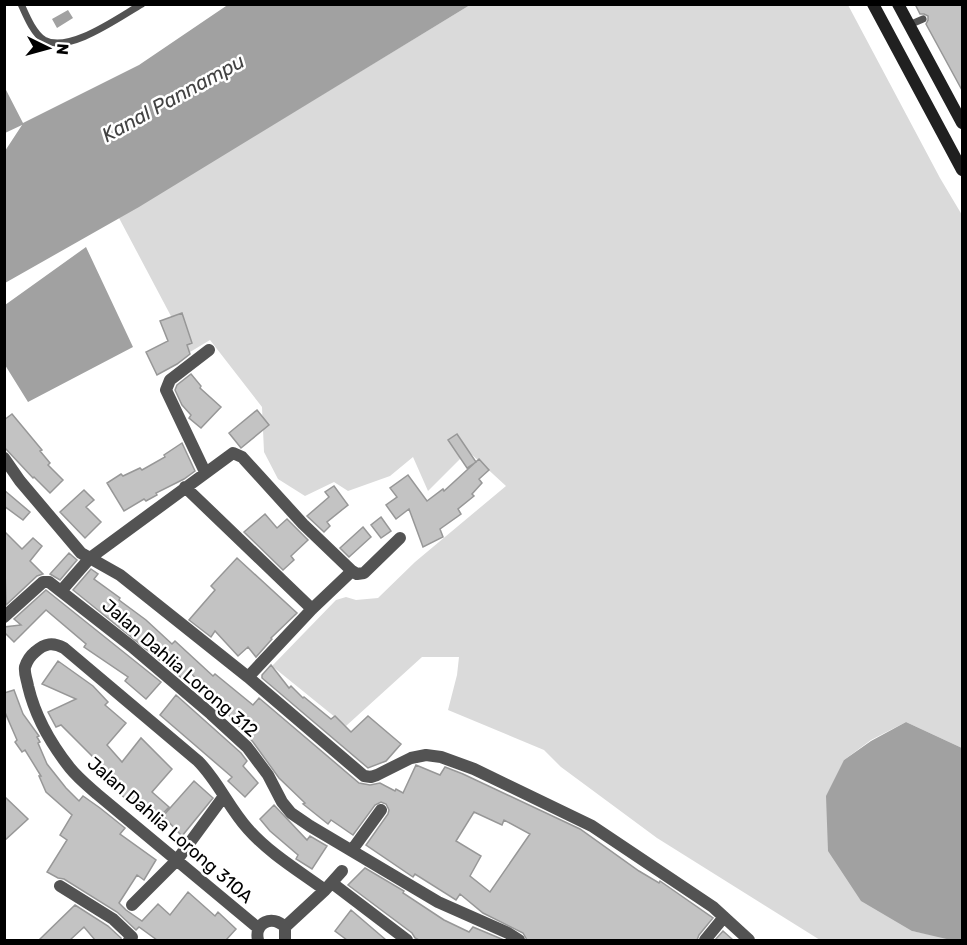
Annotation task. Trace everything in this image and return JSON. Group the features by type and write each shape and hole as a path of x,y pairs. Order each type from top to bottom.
{"main road":[{"path":"873,4 963,170"},
{"path":"898,4 963,123"}],"street":[{"path":"205,472 166,390 170,380 209,350"},
{"path":"62,591 90,558 230,454 238,454 303,524 357,574 364,573 400,538"},
{"path":"4,458 20,481 81,553 120,575 248,677 364,776 377,775 411,758 426,755 441,757 474,769 591,826 682,885 724,917 749,940"},
{"path":"185,487 312,609"},
{"path":"248,677 312,609 352,571"},
{"name":"Jalan Dahlia Lorong 312","path":"4,617 43,582 49,582 211,714 247,747 268,775 282,802 291,813 438,902 519,940"},
{"name":"Jalan Dahlia Lorong 310A","path":"224,796 198,761 64,648 48,643 29,657 26,672 30,696 39,721 56,750 72,770 97,794 177,860 258,934"},
{"path":"132,905 177,860 224,796 236,815 260,841 407,940"},
{"path":"352,850 381,810"},
{"path":"285,927 342,871"},
{"path":"60,886 113,918 132,938 129,940"},
{"path":"705,940 724,917"},
{"path":"258,934 261,924 271,920 285,927 285,940"}],"lane":[{"path":"21,4 32,26 44,40 63,44 80,39 142,4"},
{"path":"909,25 923,19"}],"shaded area":[{"path":"470,5 848,5 962,215 962,748 906,722 871,740 844,760 912,931 957,940 820,940 657,838 561,767 544,750 448,710 459,657 422,657 346,726 272,666 336,600 346,597 356,600 378,598 415,562 506,486 468,451 428,491 413,457 390,476 348,491 334,482 305,496 278,479 264,452 262,407 210,340 190,352 119,218"}],"water":[{"name":"Kanal Pannampu","path":"229,4 470,5 139,207 5,283 5,151 22,125 5,133 5,88 23,123 139,65"},
{"path":"68,10 73,18 57,28 52,19"},
{"path":"86,247 133,347 28,402 5,365 5,305"},
{"path":"906,722 962,748 962,940 951,940 912,931 861,901 828,851 826,796 844,760 871,741"}],"building":[{"path":"915,4 963,4 963,92 926,24 928,16 920,14"},
{"path":"182,313 192,343 187,345 190,354 157,375 146,352 168,341 160,321"},
{"path":"191,374 201,386 200,388 221,407 201,428 189,418 191,415 182,405 175,390 177,385"},
{"path":"257,410 269,425 241,448 229,433"},
{"path":"12,414 42,450 40,451 50,463 48,465 63,480 50,493 4,447 4,420"},
{"path":"457,434 476,462 467,468 448,440"},
{"path":"182,443 195,471 156,493 157,495 146,501 144,499 124,511 107,483 121,474 123,476 140,468 142,470 165,457 164,455"},
{"path":"479,459 489,470 479,479 482,483 472,494 474,496 458,509 461,514 440,529 443,537 423,547 409,509 396,519 386,505 397,497 390,488 408,475 427,501 443,489 444,491"},
{"path":"334,486 348,505 327,522 330,526 324,532 307,516 329,497 325,492"},
{"path":"4,490 30,512 23,520 4,506"},
{"path":"84,490 94,500 86,507 101,522 85,538 60,512"},
{"path":"265,514 277,528 287,519 308,540 291,556 294,560 283,570 244,532"},
{"path":"381,517 391,531 381,538 371,525"},
{"path":"363,527 371,537 349,557 340,548"},
{"path":"4,531 22,549 33,538 42,546 30,561 43,574 37,576 6,605"},
{"path":"69,553 77,560 60,580 50,574"},
{"path":"237,558 297,613 271,638 256,657 248,647 238,656 215,631 211,637 189,620 215,590 211,586"},
{"path":"91,569 98,574 94,579 120,598 119,600 146,620 172,644 175,641 213,676 215,674 253,705 259,698 359,783 370,785 380,783 403,793 416,765 440,775 445,767 580,829 639,871 659,883 660,881 713,918 697,940 527,940 523,933 483,913 460,894 456,900 415,874 413,877 366,845 388,814 386,804 381,802 375,805 353,835 331,820 328,824 303,804 305,803 279,778 253,742 190,672 183,679 73,590","holes":["474,812 502,825 504,820 530,834 490,892 470,876 481,856 456,841"]},
{"path":"46,590 161,682 146,699 125,681 128,677 84,647 86,644 46,610 14,642 4,632 4,627 21,625 14,619"},
{"path":"58,661 93,686 108,702 105,705 126,723 107,745 122,762 141,738 172,769 152,792 169,807 154,823 112,787 117,781 61,725 56,727 48,712 76,699 42,684"},
{"path":"271,665 289,688 291,686 331,719 335,716 351,732 368,716 401,744 386,761 368,768 262,678"},
{"path":"14,690 23,714 39,736 37,737 40,742 38,743 47,764 66,788 79,801 83,796 125,828 120,834 156,860 144,880 137,875 119,903 142,921 158,904 170,915 188,892 215,916 218,912 236,929 226,940 157,940 139,927 136,930 117,912 64,879 47,872 67,840 60,835 72,815 46,792 39,776 41,776 25,750 22,752 15,742 17,740 4,710 4,693"},
{"path":"176,695 247,761 243,766 258,783 245,797 228,781 232,777 160,715"},
{"path":"194,781 213,798 182,836 163,816"},
{"path":"4,796 28,819 4,841"},
{"path":"274,805 307,840 310,836 327,846 312,869 296,859 298,855 270,831 260,819"},
{"path":"365,868 404,891 403,893 444,920 469,932 473,927 504,940 419,940 415,938 412,933 348,885"},
{"path":"75,905 108,926 121,940 95,940 84,927 70,940 39,940"},
{"path":"351,910 386,940 347,940 335,931"},
{"path":"723,931 733,940 715,940"}]}
